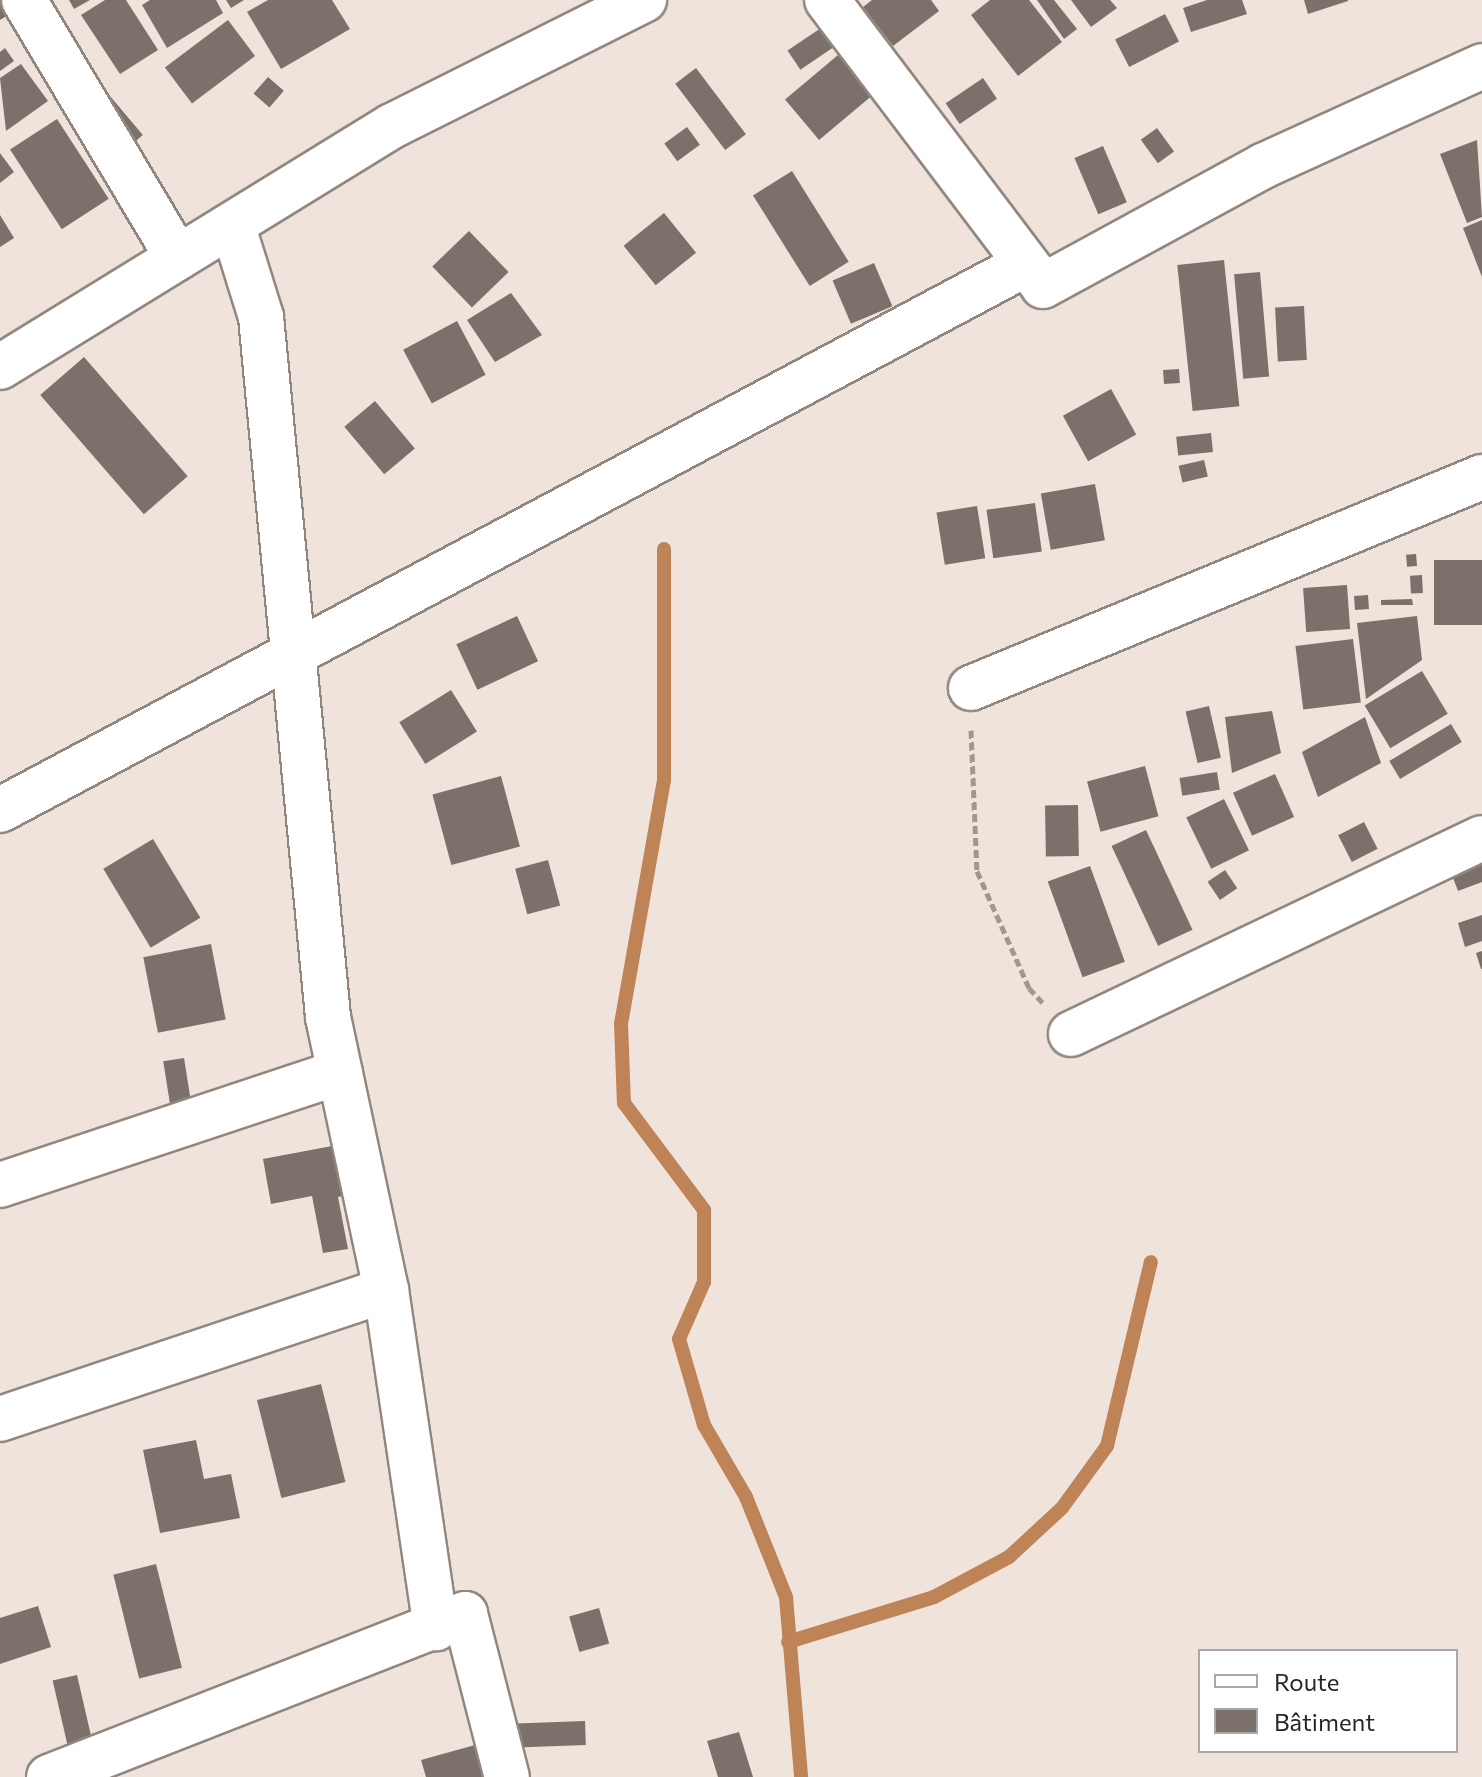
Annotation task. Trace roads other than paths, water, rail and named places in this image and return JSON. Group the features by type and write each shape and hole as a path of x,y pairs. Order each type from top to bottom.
{"street":[{"path":"24,0 178,258"},
{"path":"0,367 233,227 392,126 644,0"},
{"path":"827,0 1043,286 1263,166 1482,66"},
{"path":"233,227 261,317 288,653 340,1072 386,1290 436,1628"},
{"path":"0,810 288,653 1026,264"},
{"path":"971,688 1482,477"},
{"path":"1071,1034 1482,838"},
{"path":"0,1185 340,1072"},
{"path":"0,1419 386,1290"},
{"path":"49,1777 436,1628 465,1614 507,1777"}],"waterway":[{"path":"664,549 664,780 621,1023 624,1103 704,1210 704,1282 679,1339 704,1425 746,1497 786,1597 801,1777"},
{"path":"788,1642 934,1597 1009,1557 1062,1508 1107,1446 1151,1262"}]}
